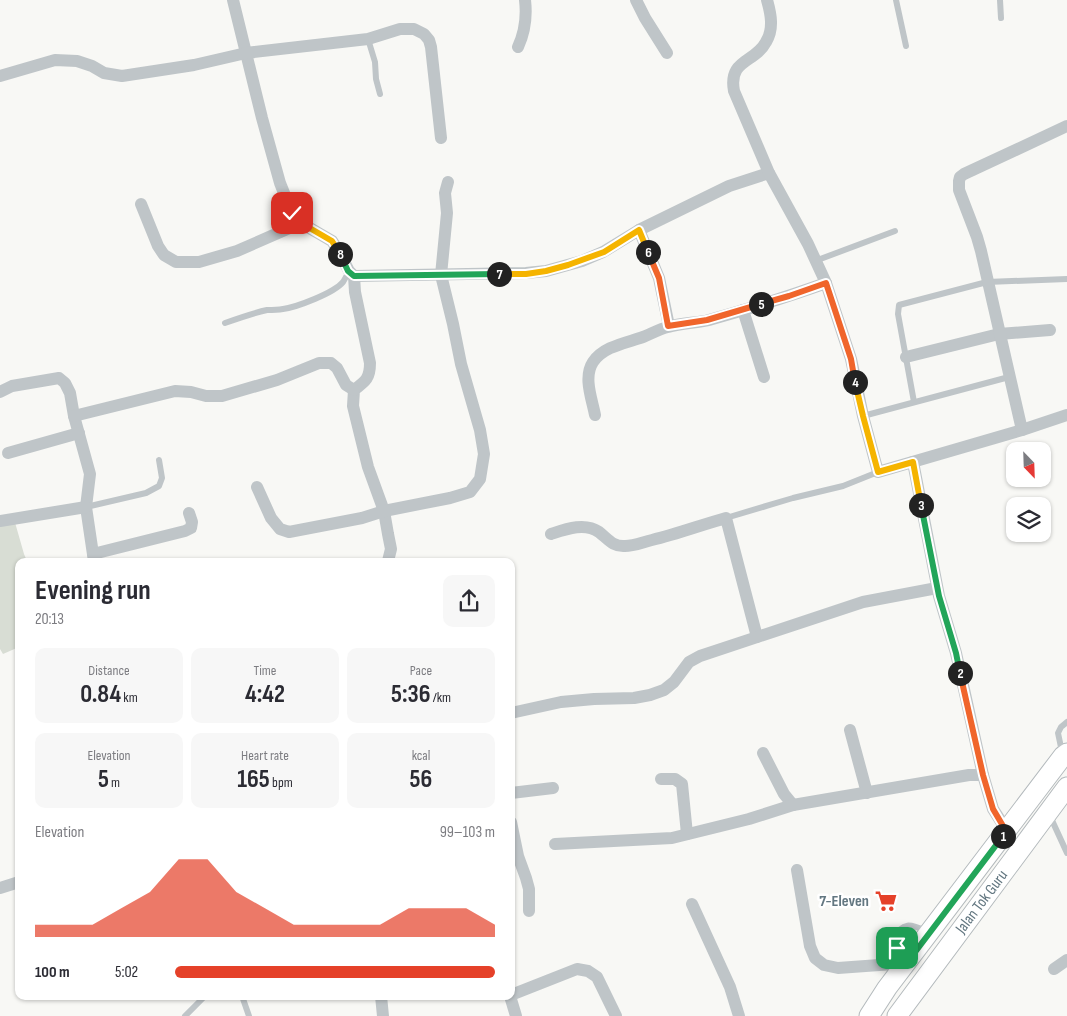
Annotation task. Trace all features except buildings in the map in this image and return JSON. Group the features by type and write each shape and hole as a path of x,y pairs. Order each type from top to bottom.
{"main road":[{"name":"Jalan Tok Guru","path":"869,1016 887,988 1065,754"},
{"name":"Jalan Tok Guru","path":"897,1016 1067,787"},
{"path":"931,930 953,941"}],"street":[{"path":"233,0 280,183 292,213 301,223 332,241 351,274 370,363 370,372 366,381 354,390 353,406 368,467 384,511 390,549 388,558"},
{"path":"518,47 524,34 525,0"},
{"path":"636,0 667,53"},
{"path":"767,0 771,16 770,31 766,43 759,51 744,61 736,71 732,81 734,91 769,173 808,244 826,283 851,359 863,416 878,472 1067,415"},
{"path":"0,76 56,60 77,61 92,66 104,73 122,76 194,65 246,52 368,39 400,29 414,29 424,34 429,40 441,138"},
{"path":"1022,430 977,236 959,190 959,182 964,174 1067,126"},
{"path":"351,274 526,274 546,271 582,261 604,252 639,230 729,186 769,173"},
{"path":"257,487 271,518 280,529 289,532 450,498 470,492 480,479 484,454 480,430 461,364 454,324 441,275 447,213 445,193 448,182"},
{"path":"141,204 158,246 164,255 176,262 199,262 237,251 301,223"},
{"path":"639,230 659,278 668,326"},
{"path":"595,414 589,377 592,364 602,352 668,326 707,320 826,283"},
{"path":"743,310 764,377"},
{"path":"906,357 1000,334 1050,330"},
{"path":"74,416 175,391 191,392 206,396 222,396 277,380 319,362 331,363 337,368 346,385 354,390"},
{"path":"0,392 12,386 58,378 65,383 70,394 90,474 86,507 93,558 185,532 191,528 192,522 189,514"},
{"path":"8,453 79,433"},
{"path":"913,462 937,588 956,653 983,775 993,809 1006,831"},
{"path":"0,521 86,507"},
{"path":"551,534 564,529 589,528 598,531 616,545 626,546 726,518 757,637"},
{"path":"515,712 561,702 634,698 650,695 664,690 674,682 689,662 700,656 863,602 937,588"},
{"path":"850,730 867,793"},
{"path":"763,753 784,794 793,805"},
{"path":"555,844 672,838 748,819 793,805 969,775 983,775"},
{"path":"661,778 674,779 682,784 687,834"},
{"path":"515,793 553,788"},
{"path":"515,841 529,890 530,911"},
{"path":"797,870 810,946 815,958 824,965 838,968 908,961"},
{"path":"0,888 15,883"},
{"path":"692,904 730,987 739,1016"},
{"path":"1054,969 1067,960"},
{"path":"515,994 577,969 588,971 597,977 616,1016"},
{"path":"381,1000 383,1016"},
{"path":"512,1000 516,1016"}],"lane":[{"path":"896,0 906,46"},
{"path":"1000,0 1001,18"},
{"path":"368,39 375,62 376,79 380,94"},
{"path":"815,261 895,231"},
{"path":"225,323 267,310 282,310 314,300 343,283 351,274"},
{"path":"914,402 898,314 899,305 987,282 1067,280"},
{"path":"863,416 1009,377"},
{"path":"86,507 154,490 159,486 162,478 159,460"},
{"path":"726,518 793,498 844,486 878,472"},
{"path":"1065,754 1058,733 1067,722"},
{"path":"1048,813 1067,853"},
{"path":"908,961 897,948 894,939 897,932 905,926 913,925 931,930"},
{"path":"185,1016 201,1000"},
{"path":"243,1000 249,1016"}],"shaded area":[{"path":"14,519 26,558 15,558 15,649 3,654 0,649 0,526"}],"place":[{"name":"7-Eleven","path":"886,901"}],"route":[{"path":"292,213 301,223 332,241 348,271 354,276 526,274 546,271 582,261 604,252 639,230 659,278 668,326 707,320 826,283 851,359 863,416 878,472 913,462 939,596 956,653 983,775 993,809 1006,831 909,960 897,948"}]}
